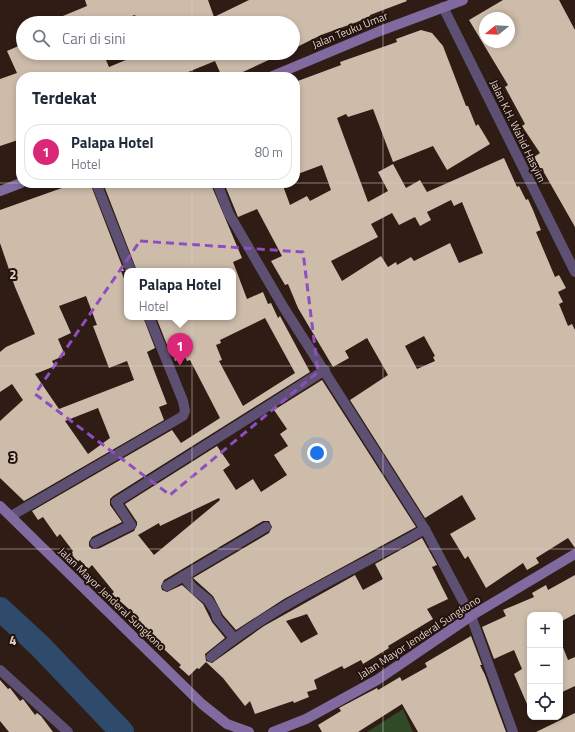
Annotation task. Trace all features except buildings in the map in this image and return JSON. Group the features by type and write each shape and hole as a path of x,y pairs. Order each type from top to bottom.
{"main road":[{"name":"Jalan Teuku Umar","path":"282,72 442,3 463,0"},
{"path":"0,191 16,185"},
{"name":"Jalan Mayor Jenderal Sungkono","path":"0,506 202,704 229,728 249,732"},
{"name":"Jalan Mayor Jenderal Sungkono","path":"273,732 306,719 377,680 471,616 575,554"}],"street":[{"name":"Jalan K.H. Wahid Hasyim","path":"442,3 575,272"},
{"path":"98,188 130,268"},
{"path":"219,188 236,226 284,308 325,370 425,529 471,616 513,732"},
{"path":"11,516 182,416 185,411 183,401 150,320"},
{"path":"95,543 131,525 116,502 325,370"},
{"path":"168,586 266,527"},
{"path":"211,658 234,638 279,610 425,529"},
{"path":"183,576 193,588 208,600 215,611 217,618 234,638"},
{"path":"0,670 68,732"}],"highlighted area":[{"path":"140,241 303,252 318,372 170,495 35,394"}],"green space":[{"path":"403,709 413,732 367,732"}],"waterway":[{"path":"0,609 40,646 122,732"}],"place":[{"name":"Palapa Hotel","path":"180,366"}]}
